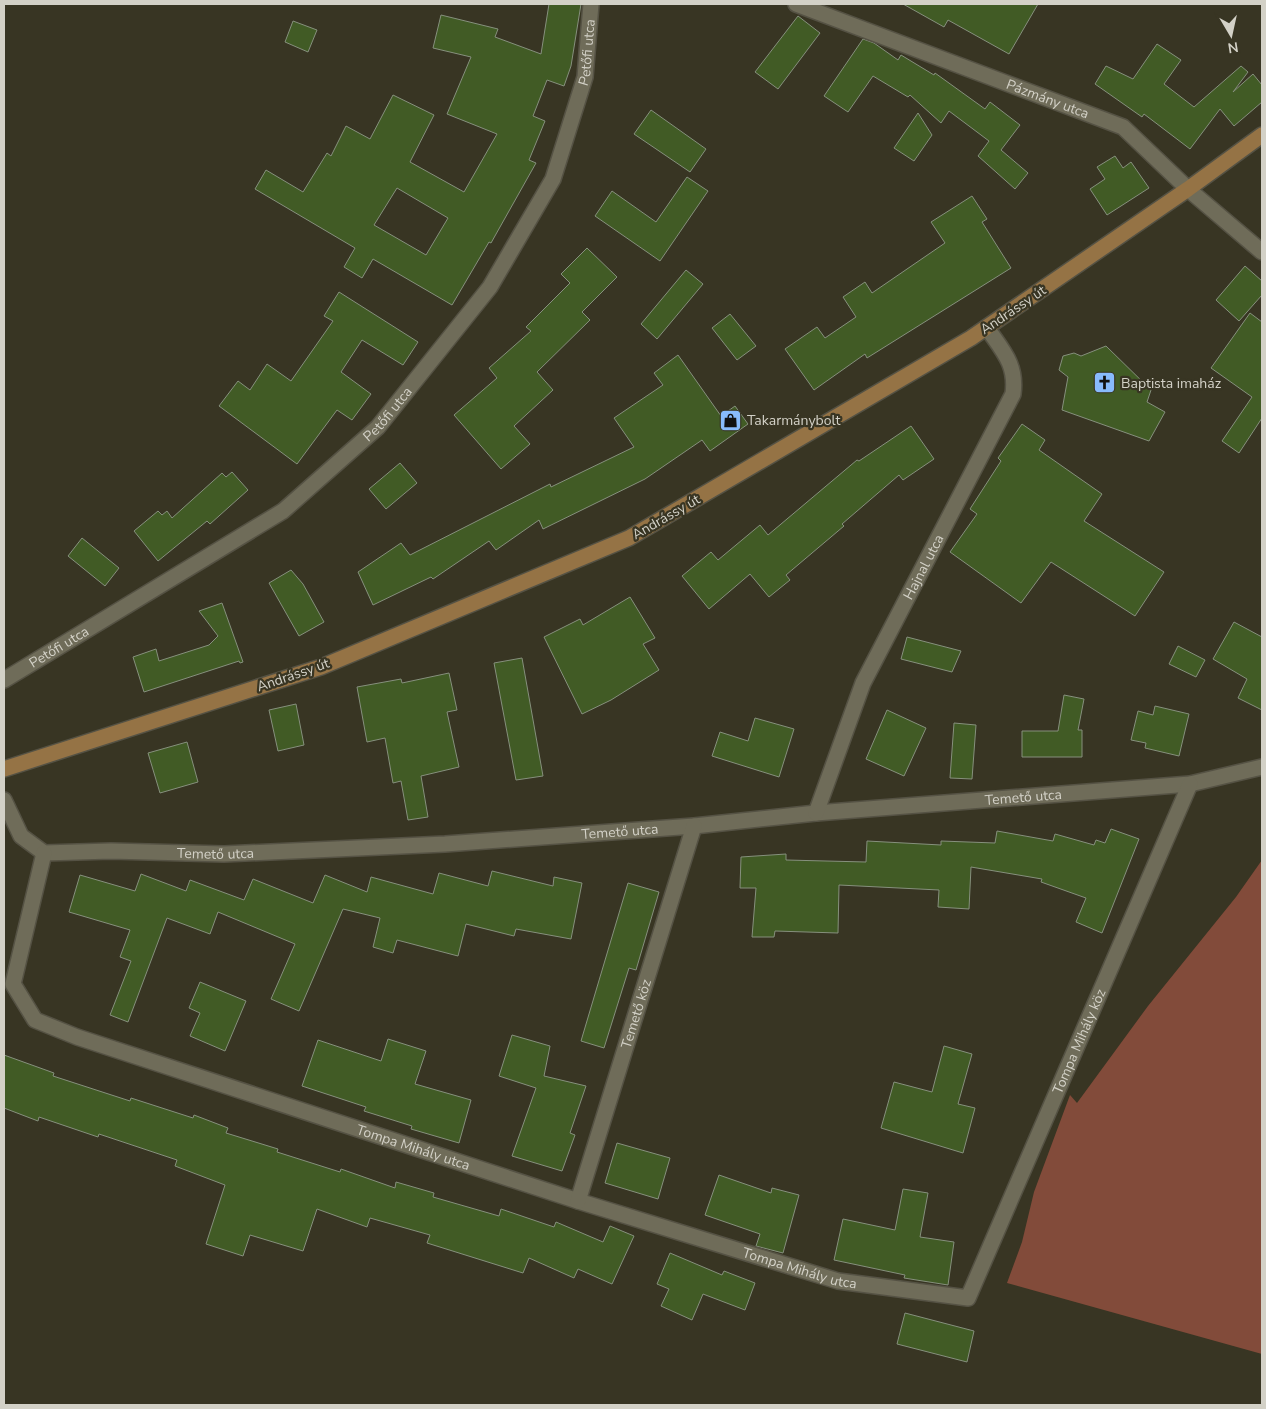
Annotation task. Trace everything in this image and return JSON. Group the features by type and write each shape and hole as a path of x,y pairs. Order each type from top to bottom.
{"main road":[{"name":"Andrássy út","path":"4,769 320,667 629,538 987,328 1188,190 1262,135"}],"street":[{"name":"Petőfi utca","path":"4,680 283,511 378,427 490,287 553,179 585,77 591,4"},
{"name":"Pázmány utca","path":"796,4 1123,127 1188,190 1262,252"},
{"name":"Hajnal utca","path":"816,813 863,683 1013,394 1015,378 1008,359 987,328"},
{"name":"Temető utca","path":"44,853 111,851 234,854 445,844 694,826 816,813 1190,784 1262,767"},
{"name":"Tompa Mihály köz","path":"968,1298 1190,784"},
{"path":"4,800 21,836 44,853"},
{"name":"Temető köz","path":"578,1200 694,826"},
{"name":"Tompa Mihály utca","path":"44,853 13,984 35,1020 77,1037 578,1200 838,1281 968,1298"}],"shaded area":[{"path":"1262,860 1262,1354 1007,1283 1022,1242 1034,1192 1070,1095 1077,1103 1148,1006 1236,897"}],"building":[{"path":"549,4 581,4 571,66 564,86 547,80 533,116 545,121 529,160 536,163 491,243 489,242 452,305 373,259 362,278 344,267 355,248 255,189 266,170 303,192 327,153 331,156 346,126 370,139 393,95 434,115 410,162 464,192 497,134 447,114 471,57 433,48 441,15 498,29 495,37 541,54","holes":["397,188 448,218 426,255 374,225"]},
{"path":"903,4 1038,4 1009,54 948,20 944,27"},
{"path":"798,16 820,33 778,89 755,72"},
{"path":"293,21 317,30 308,52 285,42"},
{"path":"863,39 874,43 898,60 901,55 934,75 935,73 985,109 990,102 1020,125 1001,150 1028,173 1015,189 978,156 989,141 949,111 941,123 910,95 908,97 873,76 848,112 824,96"},
{"path":"1157,44 1181,60 1164,84 1194,107 1241,66 1248,72 1233,92 1253,74 1262,85 1262,102 1234,126 1220,109 1190,149 1144,114 1142,117 1095,84 1106,66 1133,79"},
{"path":"651,110 706,149 690,172 634,134"},
{"path":"918,113 932,135 914,161 894,148"},
{"path":"1115,156 1123,168 1131,162 1149,188 1107,215 1090,189 1105,179 1097,167"},
{"path":"687,177 708,191 660,261 595,216 612,191 656,222"},
{"path":"972,196 987,219 982,222 1011,268 867,358 865,354 814,390 785,349 817,327 825,338 856,317 843,297 865,282 872,293 945,243 931,222"},
{"path":"587,248 617,277 582,312 590,320 537,372 553,390 514,426 530,444 501,469 454,415 497,378 489,368 531,331 526,327 570,283 561,274"},
{"path":"1245,266 1262,281 1262,295 1239,321 1216,300"},
{"path":"686,270 703,284 657,339 641,324"},
{"path":"339,292 418,342 403,365 362,340 341,372 371,394 352,420 337,410 297,464 219,406 238,381 250,390 267,364 291,381 333,321 324,316"},
{"path":"1250,313 1262,322 1262,418 1239,453 1222,441 1252,397 1211,368"},
{"path":"730,314 756,346 737,360 712,328"},
{"name":"Baptista imaház","path":"1106,346 1151,390 1147,402 1165,412 1149,441 1062,410 1068,377 1059,370 1063,356 1074,353 1081,356"},
{"path":"678,355 721,416 735,406 748,424 710,451 702,440 645,479 543,529 539,520 496,550 489,541 433,579 431,577 373,605 358,572 401,543 410,555 550,484 551,487 634,447 614,418 663,385 654,373"},
{"path":"1022,424 1045,440 1039,450 1102,494 1084,521 1164,572 1135,616 1051,562 1021,603 950,552 977,514 970,509 1001,461 998,458"},
{"path":"911,426 934,459 903,480 899,475 842,524 844,526 786,575 790,580 769,597 750,574 709,609 682,576 711,552 718,560 760,525 768,535 857,460 859,461"},
{"path":"400,463 417,483 386,509 369,489"},
{"path":"232,472 248,490 210,524 207,521 158,561 134,531 158,511 162,515 167,511 172,518 222,473 226,477"},
{"path":"82,538 119,568 105,586 68,556"},
{"path":"291,570 303,584 324,622 299,636 269,583"},
{"path":"630,597 655,638 643,644 659,670 611,700 582,714 544,637 580,619 583,625"},
{"path":"222,603 243,662 240,663 239,661 144,692 133,657 156,649 159,661 209,645 218,636 199,611"},
{"path":"1234,622 1262,637 1262,710 1238,698 1247,679 1213,659"},
{"path":"907,637 961,651 952,672 901,659"},
{"path":"1178,646 1205,660 1196,677 1169,664"},
{"path":"522,658 543,776 516,780 494,663"},
{"path":"449,673 457,710 447,712 459,767 421,776 428,817 408,820 401,781 393,783 385,738 367,742 357,687 401,679 402,683"},
{"path":"1064,695 1084,699 1078,730 1082,730 1082,757 1022,757 1022,731 1058,731"},
{"path":"296,704 304,745 278,751 269,710"},
{"path":"1155,706 1189,714 1179,756 1145,748 1146,743 1131,740 1138,711 1153,715"},
{"path":"887,710 926,728 904,776 866,759"},
{"path":"755,718 794,729 779,777 712,756 720,732 748,741"},
{"path":"954,723 976,725 972,779 950,778"},
{"path":"187,742 198,782 160,793 148,753"},
{"path":"1111,829 1139,839 1102,933 1076,922 1086,898 1041,882 1042,879 971,867 969,909 938,907 939,890 839,885 838,933 775,931 774,937 752,937 756,888 740,888 741,857 786,854 786,860 866,862 867,841 941,845 941,841 995,843 997,831 1053,841 1055,834 1094,845 1096,840 1105,843"},
{"path":"492,871 553,886 554,877 582,883 571,939 516,929 514,936 466,924 458,956 397,940 393,953 373,947 380,918 343,909 299,1011 271,999 295,944 218,912 210,934 167,918 128,1022 110,1015 131,961 120,957 130,930 69,912 80,875 135,891 141,874 186,891 190,880 244,900 253,879 313,903 325,875 367,892 371,877 433,894 439,873 488,886"},
{"path":"628,883 659,892 636,970 629,968 604,1048 581,1041"},
{"path":"200,982 246,1001 225,1051 190,1036 200,1013 189,1008"},
{"path":"512,1035 550,1046 544,1076 586,1086 570,1133 575,1135 562,1171 512,1156 536,1088 499,1076"},
{"path":"388,1039 426,1051 415,1084 471,1100 459,1143 411,1129 412,1126 364,1111 366,1107 302,1086 318,1040 381,1061"},
{"path":"944,1046 972,1054 958,1104 975,1108 963,1153 881,1128 894,1082 932,1092"},
{"path":"4,1055 54,1073 53,1076 130,1101 131,1098 193,1118 194,1115 228,1128 226,1133 278,1149 277,1152 340,1172 341,1169 395,1188 396,1182 434,1193 433,1197 499,1216 501,1209 554,1227 556,1222 603,1242 610,1226 634,1236 612,1284 578,1269 574,1278 529,1258 523,1273 427,1243 430,1235 370,1218 367,1227 317,1209 303,1251 250,1235 243,1256 206,1244 225,1185 175,1166 177,1160 99,1134 98,1137 39,1117 38,1121 4,1108"},
{"path":"617,1143 670,1158 658,1199 605,1183"},
{"path":"719,1175 771,1193 772,1188 799,1195 783,1253 756,1246 760,1234 705,1215"},
{"path":"903,1189 928,1193 920,1237 954,1242 948,1285 904,1278 905,1275 834,1260 843,1219 895,1230"},
{"path":"670,1253 722,1275 724,1271 755,1283 745,1310 703,1294 692,1320 661,1306 669,1289 657,1284"},
{"path":"905,1313 974,1331 967,1362 897,1344"}],"place":[{"name":"Baptista imaház","path":"1105,383"},
{"name":"Takarmánybolt","path":"731,420"}]}
